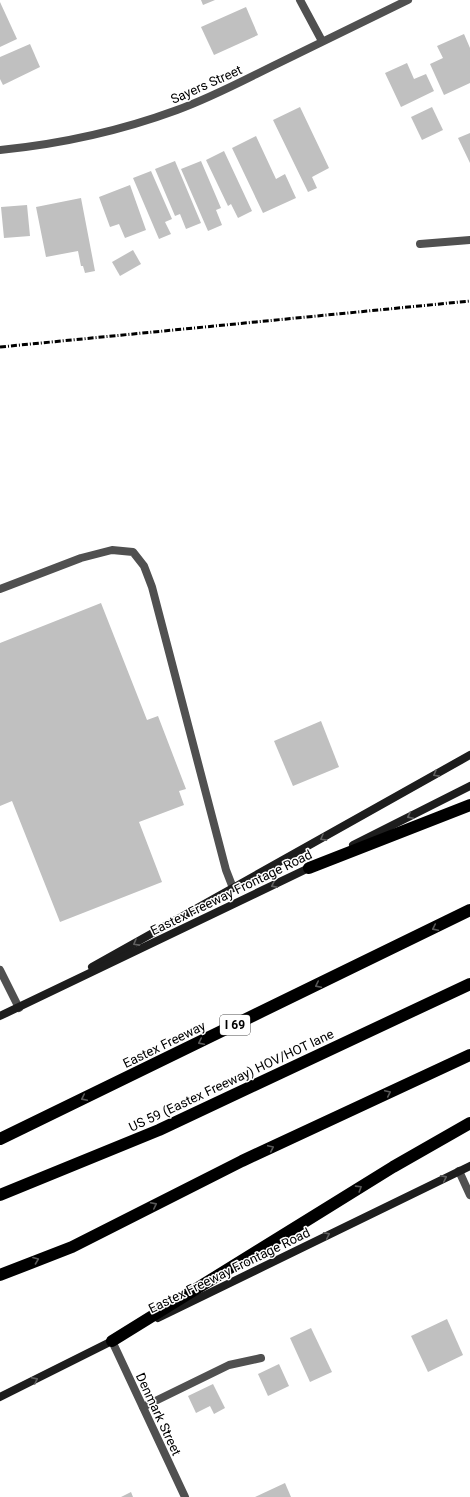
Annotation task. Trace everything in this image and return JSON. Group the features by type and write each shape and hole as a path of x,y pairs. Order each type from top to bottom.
{"highway":[{"path":"309,868 470,805"},
{"name":"Eastex Freeway","path":"0,1139 470,910"},
{"name":"US 59 (Eastex Freeway) HOV/HOT lane","path":"0,1196 159,1130 470,984"},
{"path":"0,1275 72,1247 242,1162 470,1055"},
{"path":"112,1341 393,1167 470,1123"}],"main road":[{"path":"19,1008 470,755"},
{"name":"Eastex Freeway Frontage Road","path":"0,1016 309,868 470,786"},
{"name":"Eastex Freeway Frontage Road","path":"0,1397 470,1166"}],"street":[{"path":"300,0 322,41"},
{"name":"Sayers Street","path":"0,150 78,139 131,126 178,110 225,90 408,0"},
{"path":"420,244 470,240"},
{"path":"0,589 81,558 112,550 133,552 144,566 152,587 226,870 233,888"},
{"path":"0,970 19,1008"},
{"path":"459,1171 470,1195"},
{"name":"Denmark Street","path":"112,1341 185,1497"},
{"path":"143,1407 229,1365 261,1358"}],"building":[{"path":"201,0 215,0 203,5"},
{"path":"0,2 17,39 0,47"},
{"path":"246,7 258,35 214,55 201,27"},
{"path":"464,34 470,48 470,83 444,95 430,64 443,58 437,46"},
{"path":"30,44 40,67 3,85 0,79 0,57"},
{"path":"407,63 414,79 426,74 434,91 401,107 385,73"},
{"path":"300,107 329,168 312,177 317,188 308,192 273,120"},
{"path":"432,107 443,130 422,140 411,117"},
{"path":"470,133 470,163 458,138"},
{"path":"256,136 276,179 285,174 296,198 263,213 232,148"},
{"path":"224,151 252,211 238,218 231,204 228,206 206,160"},
{"path":"175,161 201,223 186,229 180,214 175,216 155,169"},
{"path":"201,161 221,208 216,210 222,225 208,231 181,169"},
{"path":"151,171 172,219 165,222 171,234 159,239 133,178"},
{"path":"130,185 146,230 125,238 119,224 110,227 99,197"},
{"path":"81,198 95,271 85,273 83,266 81,266 78,251 46,257 36,207"},
{"path":"27,205 30,236 4,238 1,207"},
{"path":"133,250 141,264 120,276 112,262"},
{"path":"101,603 147,720 158,716 186,789 179,791 184,805 139,822 162,882 60,922 12,801 0,806 0,643"},
{"path":"321,721 339,767 293,786 274,741"},
{"path":"447,1319 463,1355 428,1372 411,1336"},
{"path":"311,1328 332,1372 310,1382 290,1338"},
{"path":"279,1364 289,1386 268,1396 258,1374"},
{"path":"213,1384 225,1408 214,1414 210,1406 196,1413 188,1396"},
{"path":"285,1483 291,1497 255,1497"},
{"path":"131,1492 133,1497 121,1497"}],"railway":[{"path":"0,347 470,301"}]}
